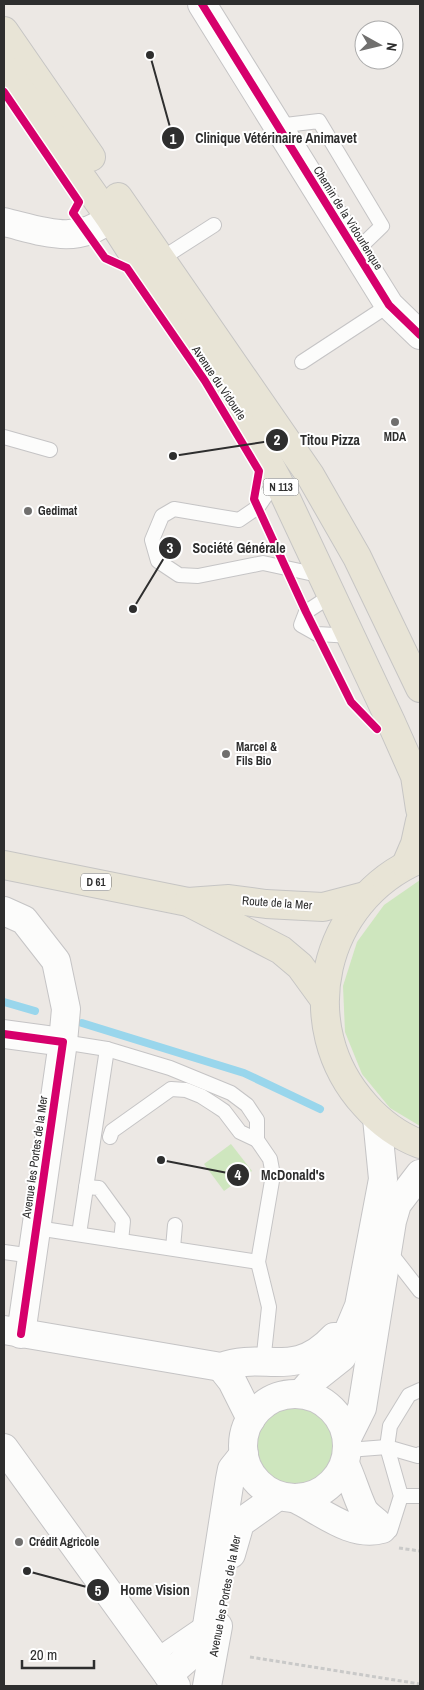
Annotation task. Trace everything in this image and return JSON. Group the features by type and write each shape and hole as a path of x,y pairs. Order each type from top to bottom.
{"main road":[{"name":"Avenue du Vidourle","path":"4,31 310,475 357,557 420,688"},
{"name":"Avenue du Vidourle","path":"4,67 110,218 164,302 250,428 277,479 352,636 414,776 420,809"},
{"path":"420,820 413,862 365,896 348,919 335,944 327,971 324,999 327,1032 337,1064 354,1094 377,1118 409,1140 420,1144"},
{"name":"Route de la Mer","path":"4,865 188,902 229,899 266,904 322,907 365,896"},
{"name":"Route de la Mer","path":"188,902 281,950 300,966 324,999"}],"street":[{"name":"Chemin de la Vidourlenque","path":"202,4 389,305 420,335"},
{"path":"4,222 58,235 86,233 110,218"},
{"name":"Avenue les Portes de la Mer","path":"4,911 24,920 56,961 66,1008 63,1042 33,1256 13,1332 221,1367 232,1363 287,1363 309,1358 324,1348 334,1337 346,1337"},
{"path":"4,1034 63,1042"},
{"name":"Avenue les Portes de la Mer","path":"4,1448 166,1672 201,1646 208,1620 232,1469 244,1454 243,1442 251,1419 263,1405 295,1394 342,1357 347,1348 346,1337 359,1306 383,1179 377,1118"},
{"name":"Avenue les Portes de la Mer","path":"207,1686 235,1535 240,1523 287,1497 316,1494 326,1489 334,1482 347,1451 362,1408 387,1249 397,1204 420,1174"},
{"path":"244,1454 252,1475 268,1491 321,1511 330,1519 345,1525 372,1532 382,1529 378,1522 369,1516 364,1509 354,1481 342,1422 335,1412 322,1400 295,1394 275,1380 263,1363"},
{"path":"221,1367 232,1381 251,1419"}],"lane":[{"path":"277,126 319,121 382,226 355,252"},
{"path":"161,259 214,225"},
{"path":"302,362 389,305"},
{"path":"4,437 50,450"},
{"path":"277,479 258,508 238,520 174,509 162,516 152,540 158,561 179,575 198,576 263,563 328,585 306,612 301,625 317,634 352,636"},
{"path":"63,1042 107,1049 170,1068 231,1093 246,1105 256,1120 257,1140"},
{"path":"79,1234 107,1049"},
{"path":"94,1134 114,1142 112,1131 171,1089 186,1090 201,1096 224,1111 240,1132 257,1140 270,1159 273,1175 258,1262 269,1307 263,1363"},
{"path":"86,1187 99,1188 122,1221 121,1240"},
{"path":"173,1248 175,1225"},
{"path":"37,1228 258,1262"},
{"path":"387,1249 418,1284"},
{"path":"4,1252 33,1256"},
{"path":"390,1531 401,1496 387,1448 390,1426 409,1395 420,1390"},
{"path":"347,1451 387,1448 418,1456 420,1454"},
{"path":"401,1496 420,1496"}],"path":[{"path":"396,1547 420,1551"},
{"path":"250,1657 420,1684"}],"green space":[{"path":"420,880 420,1126 390,1108 362,1074 345,1032 343,986 357,942 384,905"},
{"path":"231,1144 252,1171 224,1191 204,1164"},
{"path":"296,1407 311,1410 324,1418 332,1431 335,1446 332,1461 324,1474 311,1482 296,1485 281,1482 268,1474 260,1461 257,1446 260,1431 268,1418 281,1410"}],"waterway":[{"path":"4,1002 35,1011"},
{"path":"82,1023 244,1073 320,1109"}],"cycle path":[{"path":"202,4 389,305 420,335"},
{"path":"4,92 79,202 73,213 105,258 127,268 205,381 259,471 254,499 306,612 351,702 377,729"},
{"path":"4,1034 63,1042 21,1334"}],"place":[{"name":"Clinique Vétérinaire Animavet","path":"150,55"},
{"name":"MDA","path":"395,422"},
{"name":"Titou Pizza","path":"173,456"},
{"name":"Gedimat","path":"28,511"},
{"name":"Société Générale","path":"133,609"},
{"name":"Marcel & Fils Bio","path":"226,754"},
{"name":"McDonald's","path":"161,1160"},
{"name":"Crédit Agricole","path":"19,1542"},
{"name":"Home Vision","path":"27,1571"}]}
